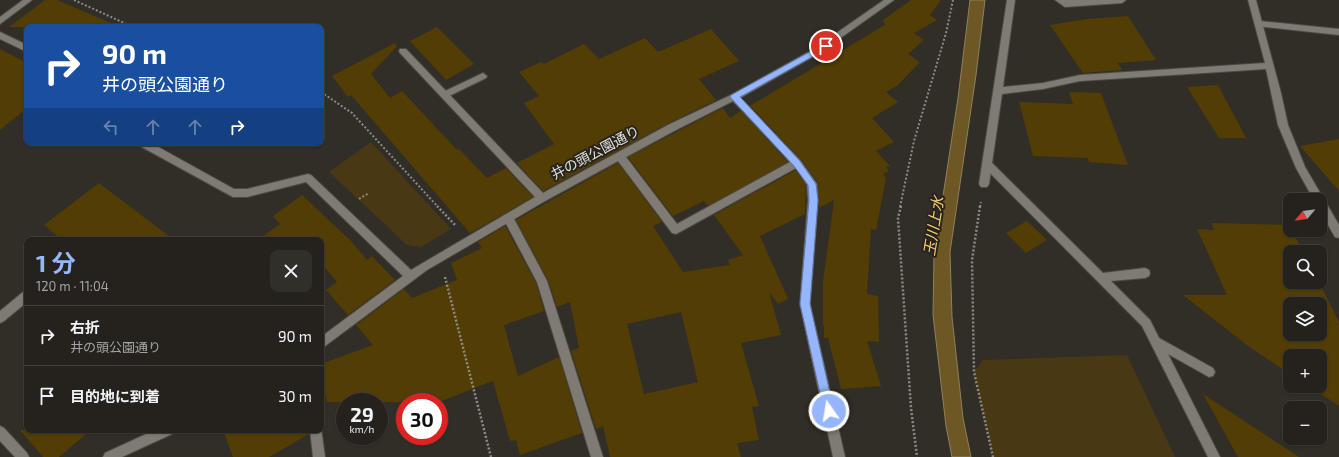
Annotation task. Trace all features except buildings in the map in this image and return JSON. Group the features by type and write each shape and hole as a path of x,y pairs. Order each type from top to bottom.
{"street":[{"path":"0,21 28,0"},
{"name":"井の頭公園通り","path":"324,342 411,277 423,266 542,198 671,128 734,97 815,52 890,0"},
{"path":"984,184 1011,0"},
{"path":"1059,0 1065,4 1122,0"},
{"path":"1252,0 1277,93 1283,125 1301,168 1315,193"},
{"path":"1259,24 1339,32"},
{"path":"0,35 24,47"},
{"path":"403,51 542,198"},
{"path":"997,91 1043,86 1080,78 1270,66"},
{"path":"444,95 483,76"},
{"path":"734,97 797,164 812,184 813,200 805,304 839,457"},
{"path":"149,146 233,192 247,193 308,178 411,277"},
{"path":"620,156 676,230 797,164"},
{"path":"987,164 1146,323 1214,457"},
{"path":"1327,213 1339,234"},
{"path":"508,218 542,281 597,457"},
{"path":"1100,278 1145,273"},
{"path":"0,318 24,298"},
{"path":"1155,341 1209,372"},
{"path":"0,432 23,457"},
{"path":"109,457 127,453 163,433"},
{"path":"316,433 319,457"}],"path":[{"path":"74,0 126,24"},
{"path":"917,457 911,408 898,218 914,141 946,33 953,0"},
{"path":"324,94 352,113 458,228"},
{"path":"984,184 972,260 974,372 993,457"},
{"path":"355,202 369,193"},
{"path":"438,258 442,267 491,457"}],"shaded area":[{"path":"970,0 985,0 976,75 950,252 952,317 963,418 971,457 952,457 946,426 933,315 934,255 958,98"},
{"path":"371,142 451,229 421,247 407,245 329,172"},
{"path":"1127,355 1175,457 993,457 974,372 983,360"}],"route":[{"path":"826,46 734,97 797,164 812,184 813,200 805,304 829,411"}],"water label":[{"name":"玉川上水","path":"933,226"}]}
